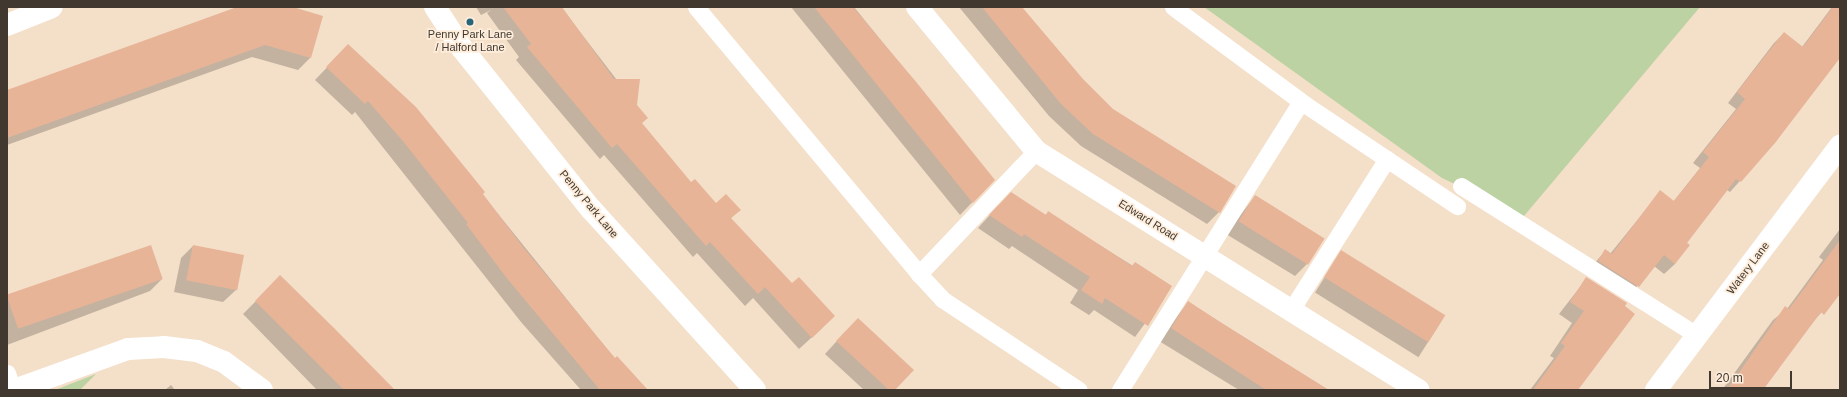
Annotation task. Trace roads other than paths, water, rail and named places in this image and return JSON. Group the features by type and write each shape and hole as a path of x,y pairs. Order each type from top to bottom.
{"street":[{"path":"7,25 25,12 52,7"},
{"name":"Penny Park Lane","path":"435,7 461,47 591,208 755,390"},
{"name":"Edward Road","path":"917,7 1036,151 1418,390"},
{"name":"Watery Lane","path":"1656,390 1840,146"},
{"path":"13,390 128,349 164,347 197,351 224,362 262,390"}],"lane":[{"path":"696,7 919,274 942,298 1079,390"},
{"path":"1173,7 1301,102 1457,206"},
{"path":"1120,390 1301,102"},
{"path":"919,274 1036,151"},
{"path":"1291,310 1387,159"},
{"path":"1461,186 1698,336"},
{"path":"7,373 13,390"}],"place":[{"name":"Penny Park Lane / Halford Lane","path":"470,22"}]}
